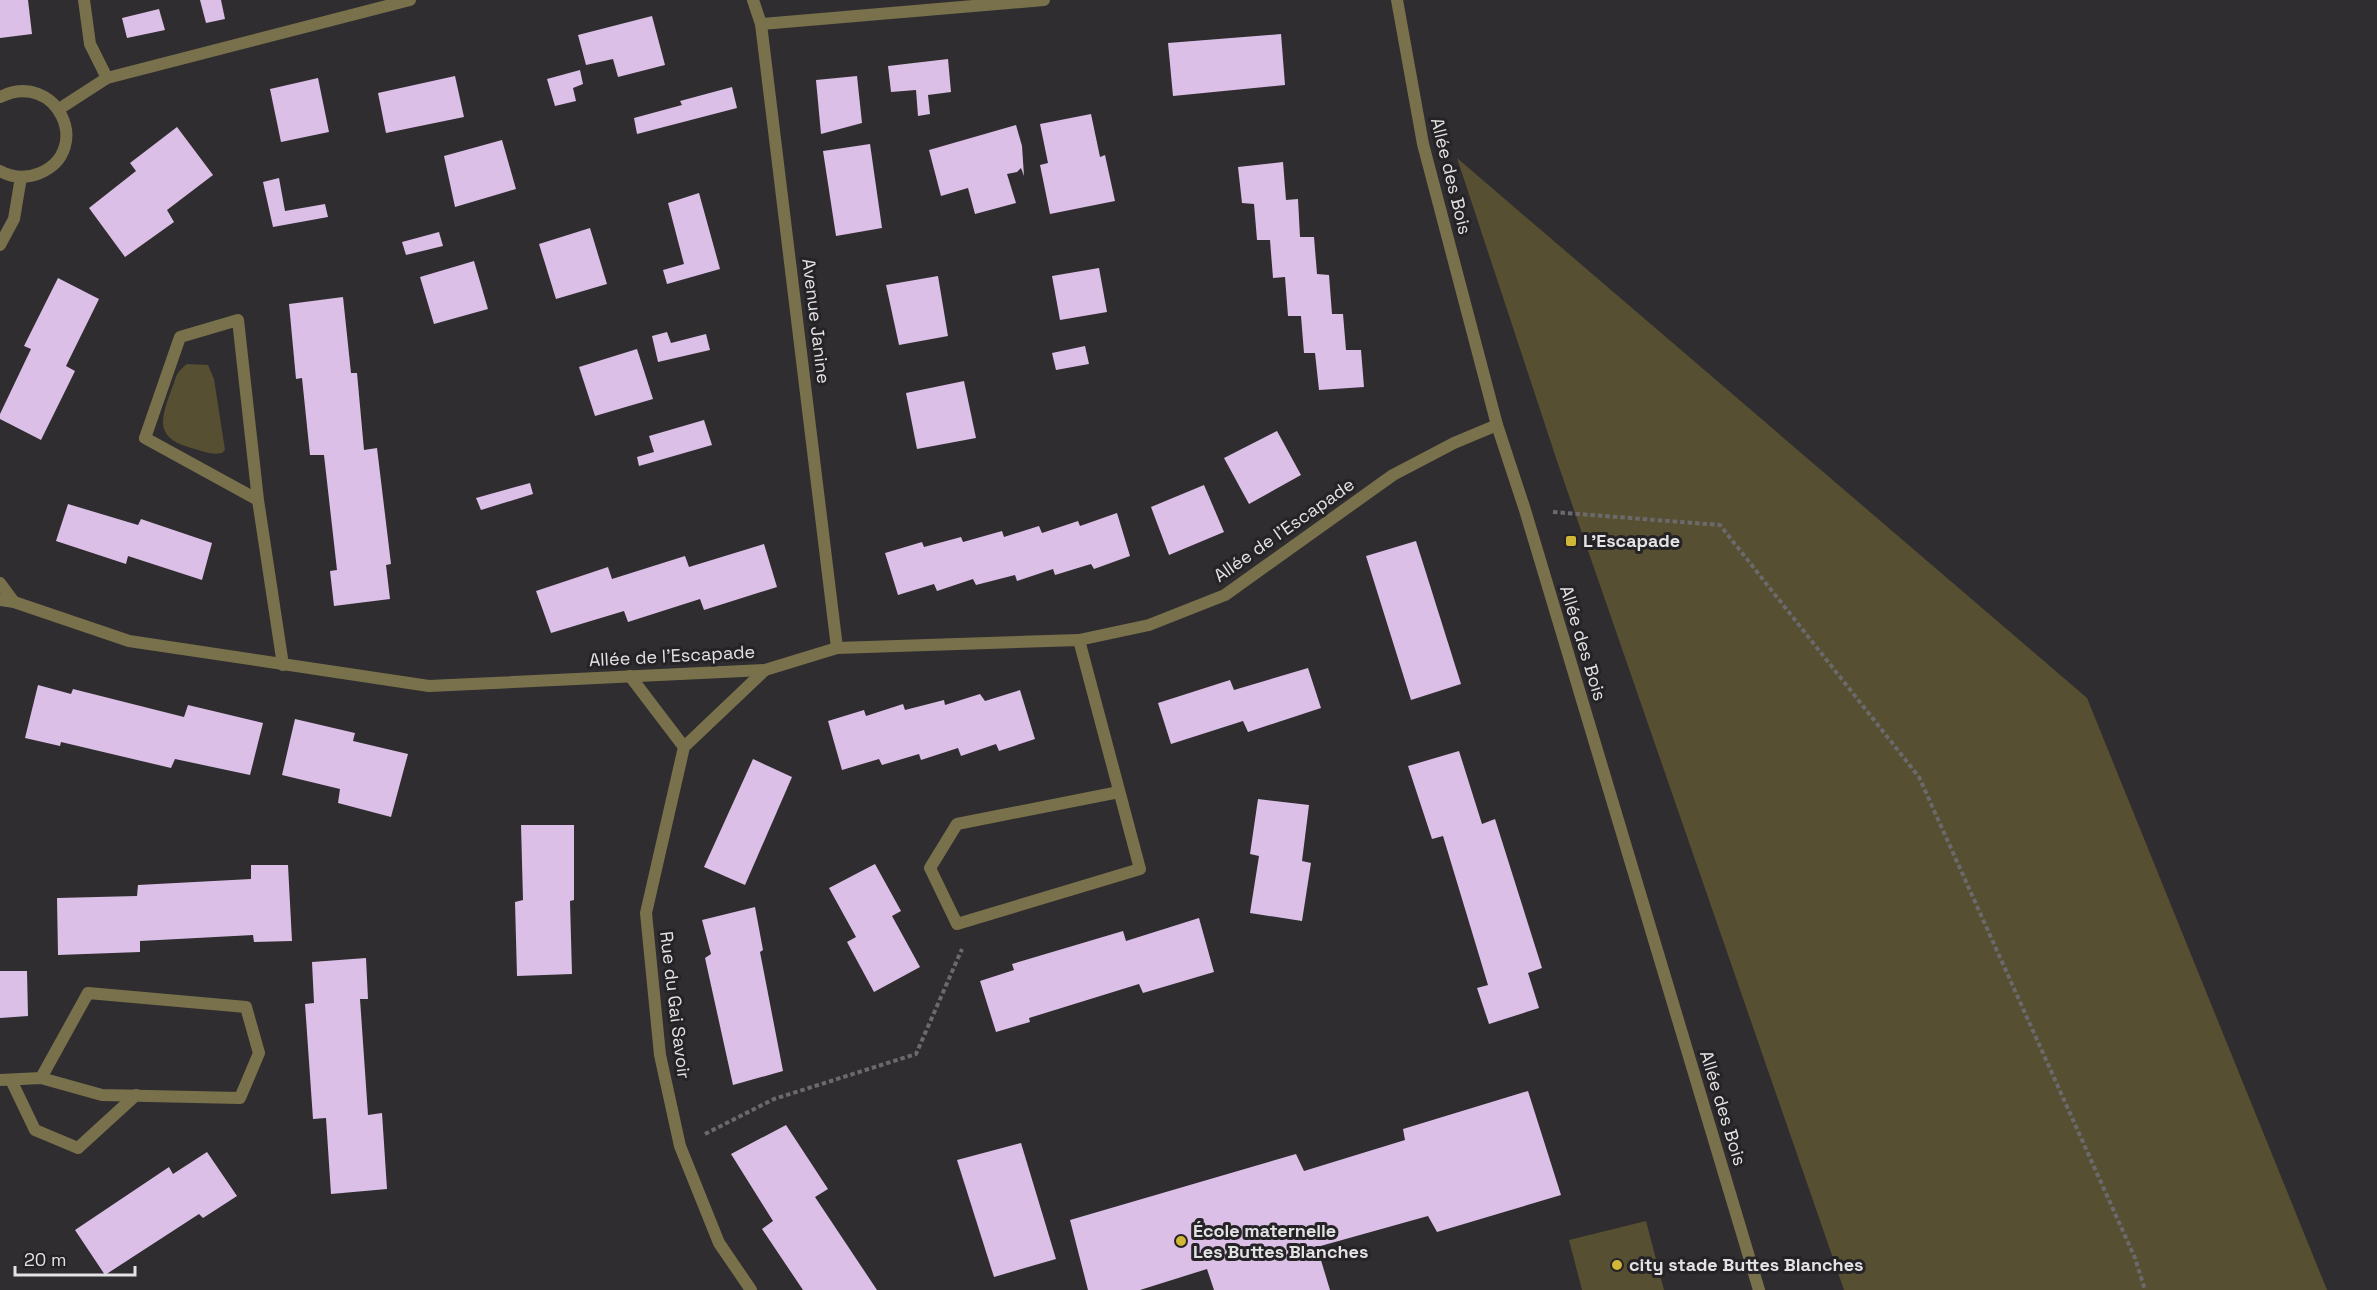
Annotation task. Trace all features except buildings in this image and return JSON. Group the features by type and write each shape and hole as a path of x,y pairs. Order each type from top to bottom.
{"street":[{"path":"84,0 90,44 107,78"},
{"path":"59,109 107,78 410,0"},
{"name":"Avenue Janine","path":"753,0 761,24 837,648"},
{"path":"761,24 1044,0"},
{"name":"Allée des Bois","path":"1396,0 1423,144 1497,425 1525,510 1759,1290"},
{"path":"0,97 10,92 23,90 37,92 59,109 65,122 67,135 61,154 47,170 35,176 21,177 0,171"},
{"path":"0,245 14,219 21,177"},
{"path":"258,500 145,438 180,338 238,320 258,500 283,664"},
{"name":"Allée de l'Escapade","path":"0,600 14,602 129,641 429,686 765,670 837,648 1079,640 1149,625 1225,595 1393,475 1454,443 1497,425"},
{"path":"0,584 14,602"},
{"path":"1079,640 1140,869 957,924 930,868 957,824 1119,792"},
{"path":"630,676 684,747 765,670"},
{"name":"Rue du Gai Savoir","path":"684,747 646,913 660,1056 680,1146 719,1243 751,1290"},
{"path":"41,1078 88,993 246,1007 259,1053 240,1098 136,1095 102,1095 41,1078 5,1080 35,1130 78,1148 136,1095"}],"path":[{"path":"1525,510 1720,525 1919,777 2134,1258 2145,1290"},
{"path":"680,1146 774,1099 916,1054 963,947 957,924"}],"shaded area":[{"path":"1457,158 2087,698 2327,1290 1844,1290 1557,461"},
{"path":"187,364 208,365 214,379 225,450 222,453 208,453 182,445 167,435 164,428 164,412 175,379"},
{"name":"city stade Buttes Blanches","path":"1646,1221 1664,1290 1582,1290 1569,1240"}],"place":[{"name":"L'Escapade","path":"1571,541"},
{"name":"École maternelle Les Buttes Blanches","path":"1181,1241"},
{"name":"city stade Buttes Blanches","path":"1617,1265"}]}
